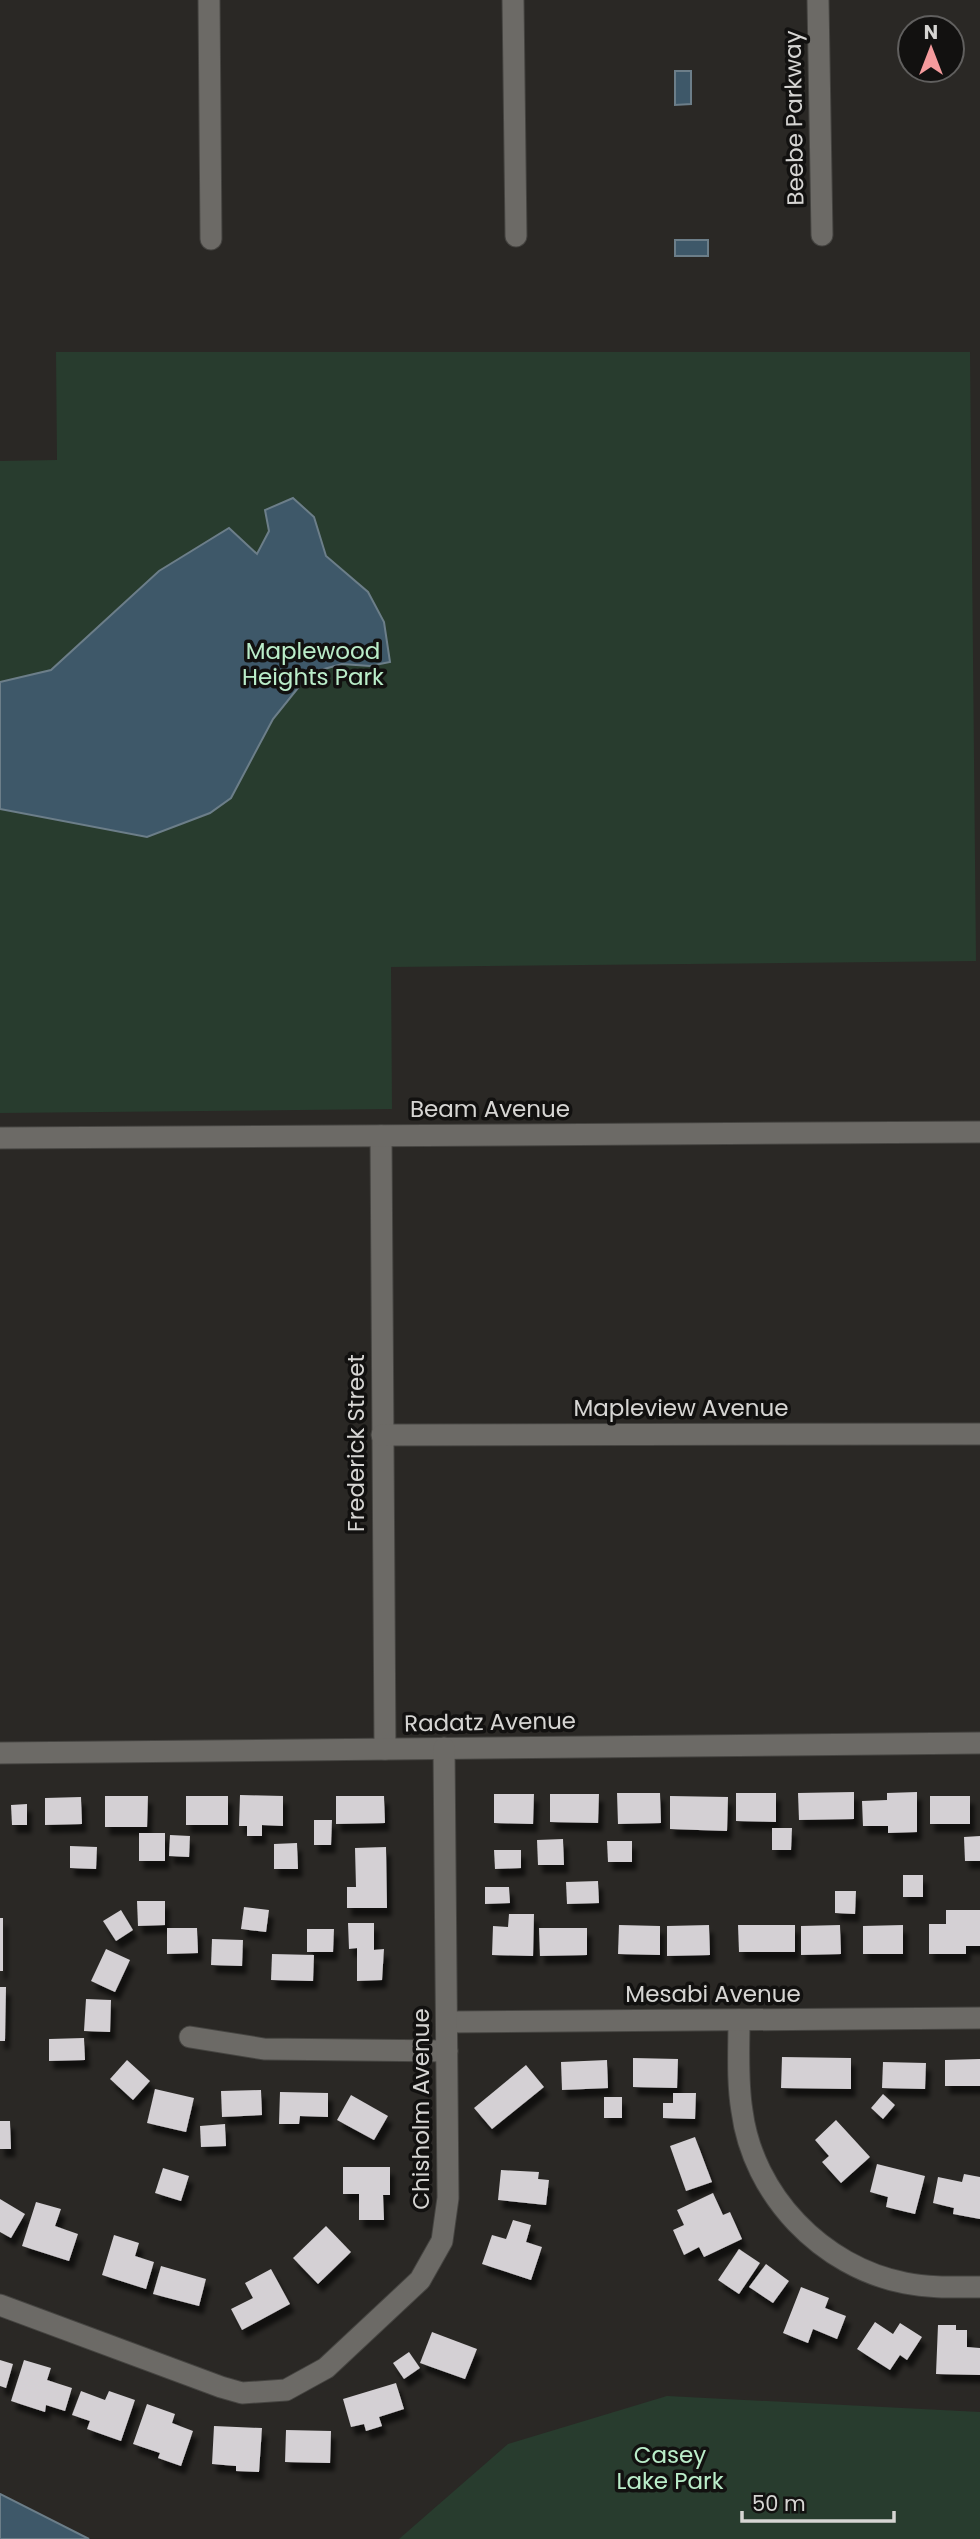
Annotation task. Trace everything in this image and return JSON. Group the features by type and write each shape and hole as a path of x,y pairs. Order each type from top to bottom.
{"street":[{"path":"209,0 211,239"},
{"path":"513,0 516,236"},
{"name":"Beebe Parkway","path":"818,0 822,235"},
{"name":"Beam Avenue","path":"0,1138 980,1132"},
{"name":"Frederick Street","path":"381,1136 385,1749"},
{"name":"Mapleview Avenue","path":"382,1435 980,1434"},
{"name":"Radatz Avenue","path":"0,1754 980,1742"},
{"name":"Chisholm Avenue","path":"0,2305 242,2393 275,2392 307,2381 326,2368 420,2280 442,2241 449,2198 444,1748"},
{"name":"Mesabi Avenue","path":"447,2022 980,2018"},
{"path":"739,2020 739,2084 748,2141 768,2185 791,2217 818,2243 869,2272 904,2283 980,2287"},
{"path":"190,2037 264,2049 447,2051"}],"green space":[{"name":"Maplewood Heights Park","path":"56,352 970,352 976,961 391,967 392,1109 0,1113 0,461 57,460"},
{"name":"Casey Lake Park","path":"667,2396 980,2412 980,2539 399,2539 508,2444"}],"water":[{"path":"675,71 691,71 691,104 675,105"},
{"path":"675,240 708,240 708,256 675,256"},
{"path":"293,498 314,517 326,556 368,592 384,622 390,662 370,666 342,664 310,673 273,719 231,798 210,813 147,837 0,809 0,682 51,670 159,571 229,528 257,554 269,531 265,510"},
{"path":"0,2494 89,2539 0,2539"}],"building":[{"path":"854,1792 854,1819 799,1820 798,1793"},
{"path":"917,1792 917,1832 888,1833 888,1826 863,1826 862,1801 887,1800 887,1793"},
{"path":"617,1793 660,1793 661,1823 618,1824"},
{"path":"736,1793 776,1793 776,1822 736,1821"},
{"path":"494,1794 534,1794 533,1824 494,1823"},
{"path":"550,1794 599,1794 598,1823 550,1822"},
{"path":"240,1795 283,1796 283,1826 262,1825 262,1836 247,1836 247,1826 239,1826"},
{"path":"105,1796 148,1796 147,1827 105,1827"},
{"path":"186,1796 228,1796 228,1825 186,1825"},
{"path":"336,1796 384,1796 385,1823 336,1824"},
{"path":"670,1796 728,1797 727,1831 670,1829"},
{"path":"930,1796 970,1796 970,1824 930,1824"},
{"path":"81,1797 82,1824 45,1825 45,1798"},
{"path":"27,1804 27,1825 12,1825 11,1805"},
{"path":"314,1820 332,1820 331,1845 314,1845"},
{"path":"772,1828 792,1828 791,1850 772,1850"},
{"path":"139,1833 165,1833 165,1861 139,1861"},
{"path":"170,1835 190,1836 189,1857 169,1856"},
{"path":"980,1836 980,1861 965,1861 964,1837"},
{"path":"563,1839 564,1865 538,1865 537,1840"},
{"path":"607,1841 632,1841 632,1862 608,1862"},
{"path":"297,1843 298,1869 274,1869 274,1844"},
{"path":"70,1846 97,1847 96,1869 70,1868"},
{"path":"386,1847 387,1908 347,1908 347,1887 356,1887 355,1848"},
{"path":"494,1850 521,1850 521,1868 495,1869"},
{"path":"903,1875 923,1875 923,1897 903,1897"},
{"path":"598,1881 599,1903 567,1904 566,1882"},
{"path":"485,1887 509,1887 510,1903 485,1904"},
{"path":"835,1891 856,1891 855,1914 835,1913"},
{"path":"137,1901 165,1901 165,1925 138,1926"},
{"path":"244,1907 269,1910 266,1932 241,1929"},
{"path":"121,1910 133,1930 116,1941 103,1921"},
{"path":"946,1910 980,1910 980,1946 966,1946 966,1954 929,1954 929,1924 946,1924"},
{"path":"509,1914 534,1914 533,1956 492,1955 493,1926 508,1927"},
{"path":"0,1918 3,1918 3,1971 0,1971"},
{"path":"348,1923 374,1923 374,1950 384,1949 382,1980 357,1981 357,1948 349,1949"},
{"path":"619,1925 660,1926 660,1955 618,1954"},
{"path":"709,1925 710,1955 667,1956 667,1926"},
{"path":"738,1925 795,1925 795,1952 739,1952"},
{"path":"840,1925 841,1954 801,1955 801,1926"},
{"path":"903,1925 903,1954 863,1954 863,1926"},
{"path":"167,1928 197,1928 198,1953 167,1954"},
{"path":"539,1928 587,1928 587,1955 540,1956"},
{"path":"307,1929 334,1929 333,1952 307,1952"},
{"path":"212,1939 243,1940 242,1966 211,1965"},
{"path":"106,1949 130,1960 115,1992 91,1981"},
{"path":"272,1954 314,1955 313,1981 271,1980"},
{"path":"0,1987 6,1987 5,2041 0,2041"},
{"path":"86,1999 111,2000 110,2032 84,2031"},
{"path":"84,2038 85,2060 49,2061 49,2039"},
{"path":"782,2057 851,2058 851,2089 781,2088"},
{"path":"633,2058 678,2059 677,2088 633,2087"},
{"path":"980,2059 980,2086 945,2086 945,2060"},
{"path":"127,2060 150,2081 133,2100 110,2079"},
{"path":"607,2060 608,2088 562,2090 561,2062"},
{"path":"883,2062 926,2063 925,2089 882,2088"},
{"path":"526,2065 544,2087 492,2129 474,2108"},
{"path":"155,2089 194,2098 186,2132 147,2123"},
{"path":"261,2090 262,2115 222,2117 221,2091"},
{"path":"280,2092 328,2093 328,2117 300,2116 299,2124 279,2124"},
{"path":"673,2093 696,2093 695,2119 663,2118 663,2103 673,2103"},
{"path":"883,2094 895,2105 883,2119 871,2108"},
{"path":"351,2095 388,2116 374,2140 337,2120"},
{"path":"604,2097 622,2097 622,2118 604,2118"},
{"path":"836,2120 870,2157 841,2183 822,2162 829,2156 815,2140"},
{"path":"0,2121 10,2121 11,2149 0,2149"},
{"path":"225,2124 226,2146 201,2147 200,2126"},
{"path":"695,2137 712,2182 686,2191 670,2146"},
{"path":"877,2164 925,2176 915,2214 886,2207 888,2197 870,2192"},
{"path":"343,2167 390,2167 390,2195 383,2195 384,2220 359,2220 359,2194 343,2194"},
{"path":"163,2168 189,2176 181,2201 155,2193"},
{"path":"501,2170 539,2172 538,2179 549,2180 546,2205 498,2200"},
{"path":"964,2174 980,2177 980,2219 953,2214 954,2208 933,2203 938,2177 962,2182"},
{"path":"713,2193 723,2215 730,2212 742,2239 704,2257 699,2247 684,2255 673,2230 684,2225 677,2210"},
{"path":"0,2199 25,2214 11,2238 0,2232"},
{"path":"36,2202 61,2209 55,2226 78,2234 69,2261 22,2246"},
{"path":"513,2220 531,2225 526,2242 542,2247 531,2280 482,2264 492,2235 506,2239"},
{"path":"326,2226 351,2252 318,2284 293,2258"},
{"path":"114,2235 139,2243 135,2256 154,2262 146,2289 102,2275"},
{"path":"739,2249 760,2263 739,2294 718,2280"},
{"path":"766,2264 789,2281 773,2303 749,2287"},
{"path":"161,2266 206,2279 199,2306 153,2294"},
{"path":"271,2269 290,2304 242,2330 231,2309 253,2298 245,2283"},
{"path":"801,2287 829,2298 825,2308 846,2316 837,2339 813,2329 808,2343 783,2333"},
{"path":"875,2322 893,2334 900,2323 922,2337 907,2360 900,2355 890,2370 857,2349"},
{"path":"938,2325 956,2325 956,2330 967,2330 967,2347 980,2348 980,2375 936,2374"},
{"path":"432,2332 477,2349 465,2379 420,2363"},
{"path":"409,2352 420,2368 404,2379 393,2363"},
{"path":"0,2360 13,2364 6,2388 0,2386"},
{"path":"24,2360 51,2368 47,2380 72,2388 65,2411 46,2405 45,2412 11,2401"},
{"path":"396,2383 404,2409 379,2417 382,2426 366,2431 364,2424 351,2427 343,2399"},
{"path":"81,2391 105,2400 109,2391 135,2400 121,2441 87,2429 90,2421 72,2415"},
{"path":"147,2404 175,2414 172,2423 193,2431 181,2466 158,2458 160,2453 133,2444"},
{"path":"214,2426 262,2428 259,2472 236,2471 236,2466 212,2464"},
{"path":"286,2430 331,2431 330,2463 285,2462"}]}
